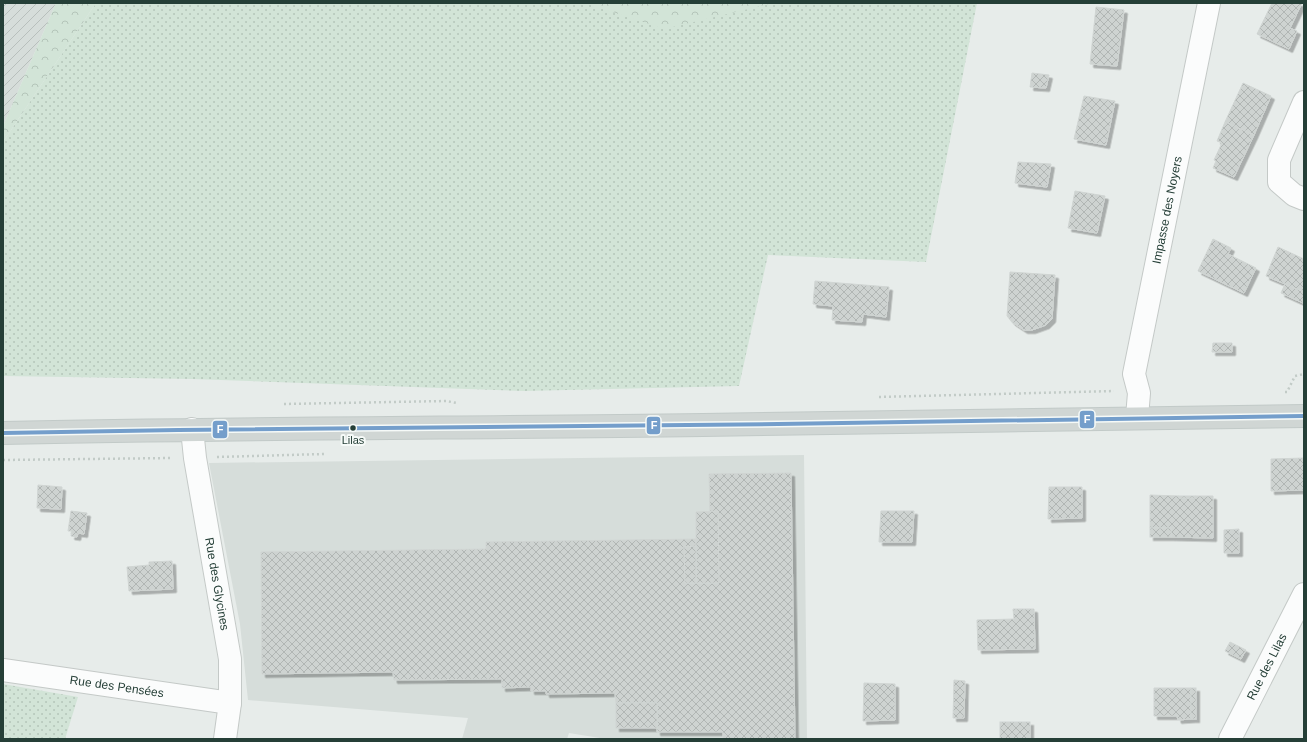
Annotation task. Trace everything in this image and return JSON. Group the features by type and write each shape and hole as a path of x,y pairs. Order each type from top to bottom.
{"main road":[{"path":"3,433 192,429 706,425 1137,417 1304,416"}],"street":[{"name":"Impasse des Noyers","path":"1137,417 1139,393 1134,374 1209,3"},
{"path":"1304,102 1279,160 1279,182 1294,195 1304,200"},
{"name":"Rue des Glycines","path":"192,429 196,465 230,659 230,703 225,739"},
{"name":"Rue des Lilas","path":"1230,739 1304,594"},
{"name":"Rue des Pensées","path":"3,670 230,703"}],"shaded area":[{"path":"3,3 56,3 3,126"},
{"path":"804,455 807,739 606,739 569,733 567,739 462,739 468,718 248,700 240,624 209,463"}],"green space":[{"path":"56,3 96,3 3,142 3,126"},
{"path":"96,3 977,3 926,262 768,255 739,386 524,391 192,379 3,376 3,142"},
{"path":"585,3 773,3 664,29"},
{"path":"3,684 78,697 65,739 3,739"}],"building":[{"path":"1272,3 1302,3 1290,28 1297,31 1289,49 1257,34"},
{"path":"1096,7 1124,10 1117,66 1090,64"},
{"path":"1032,73 1049,75 1046,88 1030,87"},
{"path":"1243,83 1271,96 1254,135 1225,122"},
{"path":"1084,96 1115,101 1106,145 1074,139"},
{"path":"1225,122 1254,135 1234,177 1213,168 1216,161 1214,160 1222,143 1217,141"},
{"path":"1018,162 1051,164 1047,187 1015,183"},
{"path":"1075,191 1105,196 1097,233 1068,228"},
{"path":"1213,239 1231,248 1228,254 1256,268 1244,293 1198,271"},
{"path":"1278,247 1304,259 1304,292 1266,276"},
{"path":"1010,272 1055,275 1052,319 1046,325 1032,330 1024,330 1012,322 1007,316"},
{"path":"815,281 889,287 886,317 863,314 862,322 832,320 833,306 813,304"},
{"path":"1285,284 1304,292 1303,303 1281,293"},
{"path":"1213,343 1232,343 1232,352 1212,352"},
{"path":"1304,458 1304,490 1271,491 1271,459"},
{"path":"791,473 795,739 723,739 723,732 657,732 657,703 616,703 615,693 546,694 546,691 531,691 531,687 502,688 502,679 394,680 393,672 262,674 261,552 486,549 486,542 696,539 696,546 684,547 685,583 719,583 718,511 710,512 709,474"},
{"path":"38,485 62,487 61,509 37,508"},
{"path":"1049,487 1082,487 1082,518 1048,519"},
{"path":"1150,495 1179,496 1179,498 1213,496 1213,538 1171,537 1171,528 1150,528"},
{"path":"1179,496 1195,496 1195,498 1179,498"},
{"path":"71,511 87,513 84,534 78,533 77,537 71,536 72,531 68,531"},
{"path":"718,511 719,583 696,583 696,512"},
{"path":"881,511 914,511 912,542 879,542"},
{"path":"1150,528 1171,528 1171,537 1150,537"},
{"path":"1239,529 1239,553 1224,553 1224,530"},
{"path":"696,546 696,583 685,583 684,547"},
{"path":"172,561 173,589 129,591 127,567 149,565 149,562"},
{"path":"1013,609 1034,609 1035,649 978,650 977,620 1014,619"},
{"path":"1230,642 1246,650 1241,659 1225,651"},
{"path":"954,680 965,681 964,718 953,718"},
{"path":"864,683 895,684 895,720 863,721"},
{"path":"1154,688 1191,688 1191,719 1178,720 1177,716 1154,716"},
{"path":"1191,688 1196,688 1196,719 1191,719"},
{"path":"616,703 657,703 657,728 616,728"},
{"path":"1000,722 1030,722 1030,739 1000,739"}],"transit line":[{"name":"F","path":"3,433 1304,416"}],"place":[{"name":"Lilas","path":"353,428"}]}
